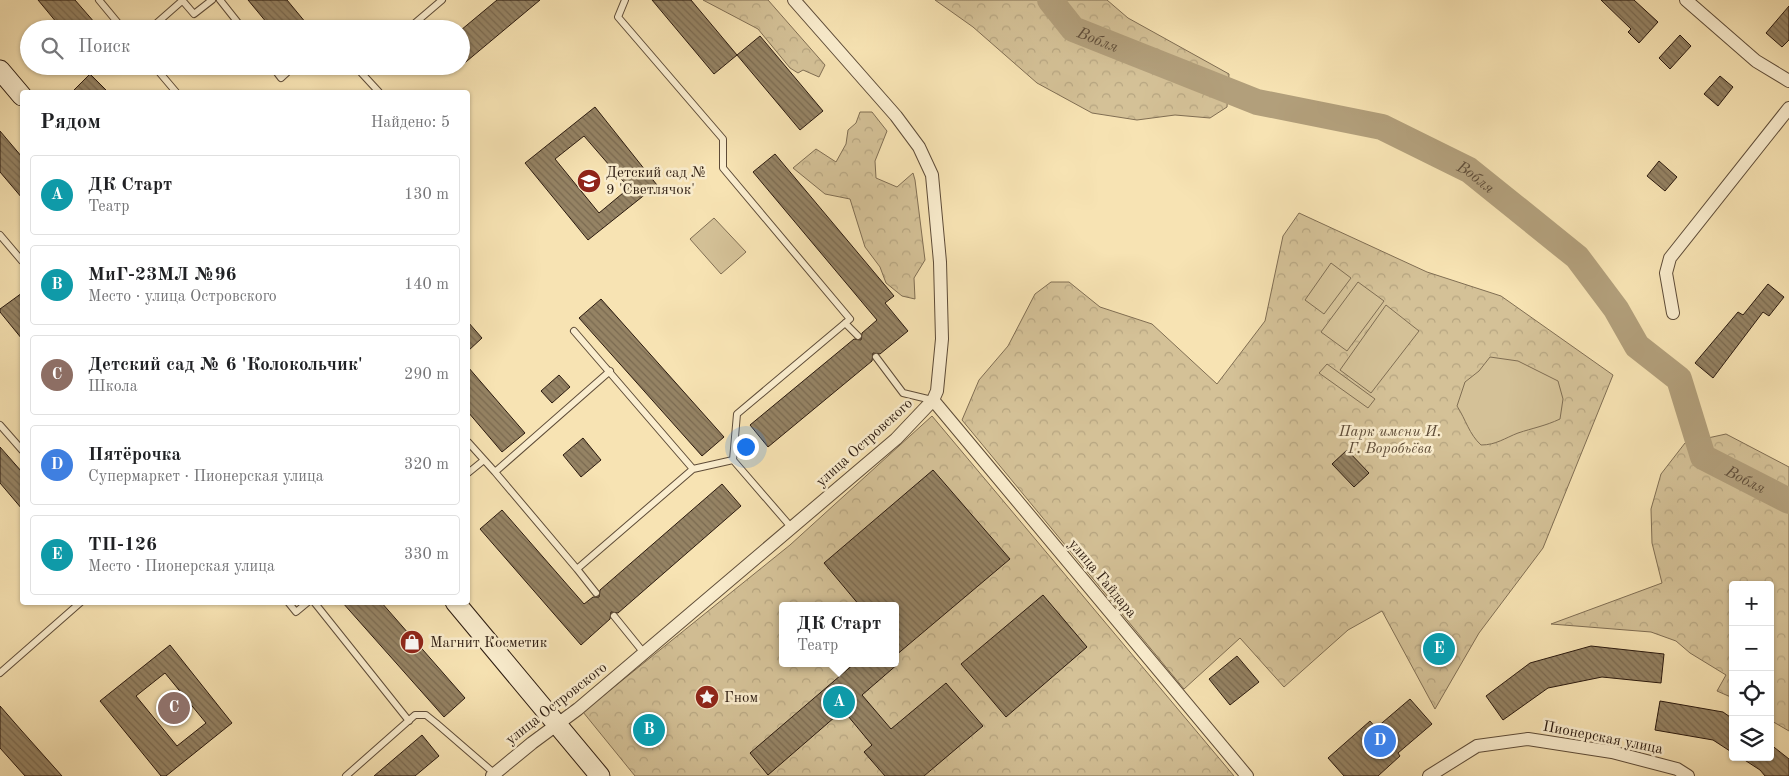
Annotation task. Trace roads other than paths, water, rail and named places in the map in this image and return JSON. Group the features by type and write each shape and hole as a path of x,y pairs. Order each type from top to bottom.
{"street":[{"name":"улица Островского","path":"494,775 644,653 896,439 933,400 938,391 942,340 940,262 932,175 920,146 794,0"},
{"path":"1686,0 1756,61 1789,81"},
{"path":"0,70 20,94"},
{"path":"1674,313 1666,273 1670,258 1789,108"},
{"name":"улица Гайдара","path":"933,400 1247,776"},
{"path":"458,605 559,724 600,776"},
{"name":"Пионерская улица","path":"1429,776 1477,746 1528,739 1612,752 1677,769 1688,776"}],"lane":[{"path":"99,0 116,20"},
{"path":"160,20 182,0 194,14 212,0"},
{"path":"220,0 236,20"},
{"path":"419,20 442,0"},
{"path":"625,0 618,17 723,139 723,168 850,319 737,414 733,460 791,527"},
{"path":"162,75 174,90"},
{"path":"365,75 377,90"},
{"path":"0,235 20,259"},
{"path":"845,323 858,336"},
{"path":"574,330 693,469"},
{"path":"876,358 902,393 933,400"},
{"path":"495,472 610,372"},
{"path":"0,425 20,448"},
{"path":"470,444 596,593"},
{"path":"470,471 484,460"},
{"path":"577,569 693,469 733,460"},
{"path":"0,674 79,605"},
{"path":"290,605 296,612 304,605"},
{"path":"316,605 409,721"},
{"path":"614,616 644,653"},
{"path":"346,776 415,715 426,715 494,775"}],"waterway":[{"name":"Вобля","path":"1050,0 1073,29 1257,102 1382,127 1469,170 1577,257 1616,309 1637,346 1679,379 1703,457 1789,501"}],"place":[{"name":"Детский сад № 9 'Светлячок'","path":"589,181"},
{"name":"Магнит Косметик","path":"412,642"},
{"name":"ТП-126","path":"1439,649"},
{"name":"Гном","path":"707,697"},
{"name":"ДК Старт","path":"839,702"},
{"name":"Детский сад № 6 'Колокольчик'","path":"174,708"},
{"name":"МиГ-23МЛ №96","path":"649,730"},
{"name":"Пятёрочка","path":"1380,741"}],"park label":[{"name":"Парк имени И. Г. Воробьёва","path":"1390,440"}]}
